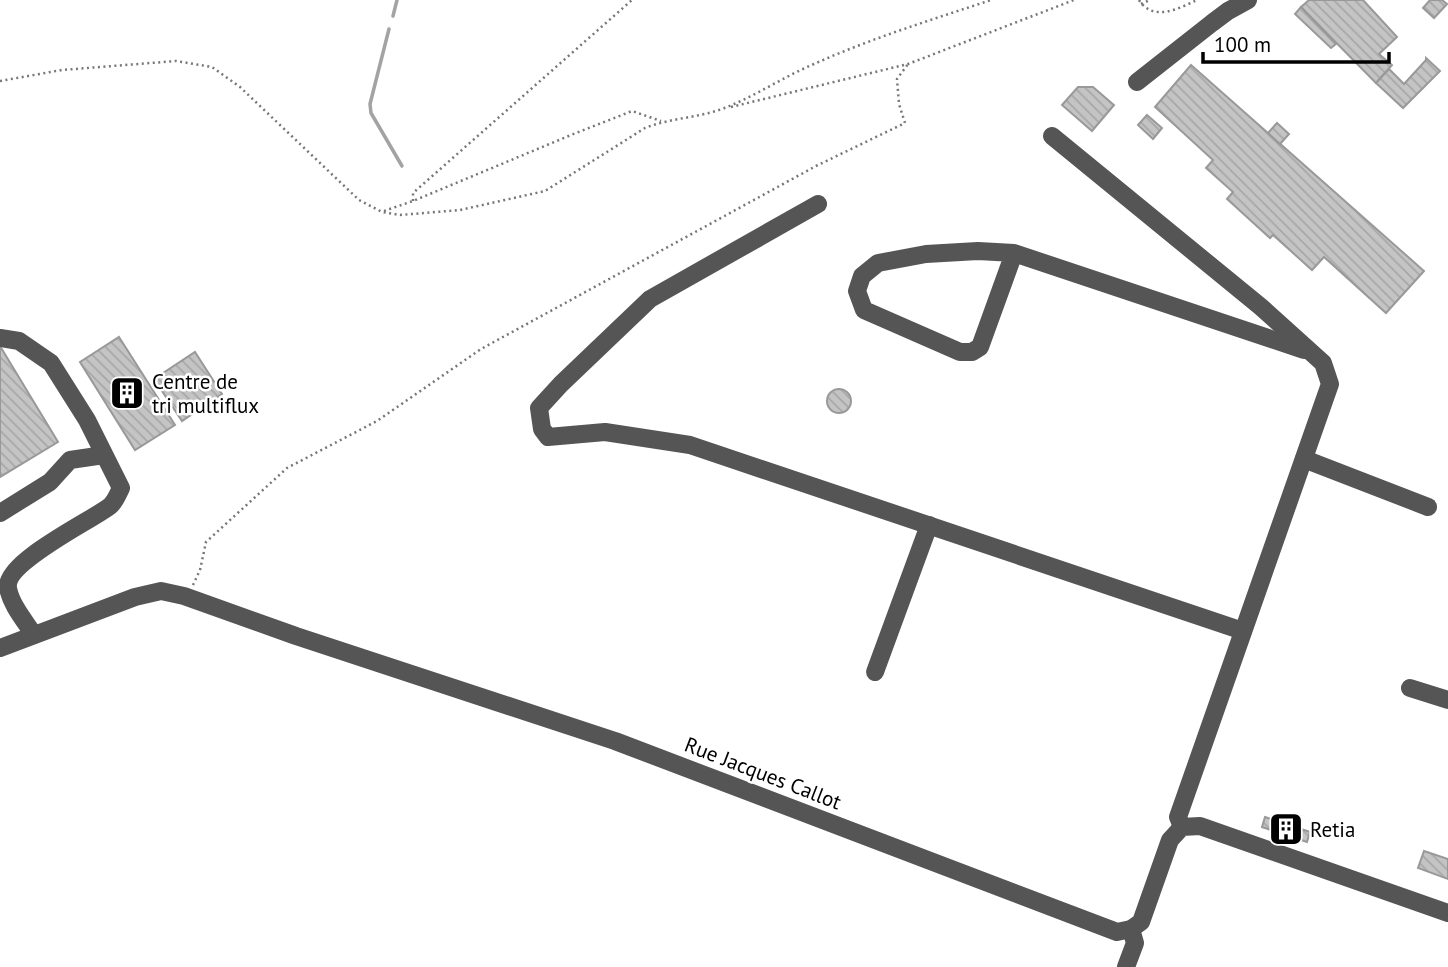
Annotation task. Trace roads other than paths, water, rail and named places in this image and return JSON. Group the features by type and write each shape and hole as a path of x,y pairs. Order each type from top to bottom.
{"street":[{"path":"1137,82 1220,17 1248,0"},
{"path":"1052,136 1261,307 1323,363 1330,384 1178,817 1182,827"},
{"path":"818,204 650,299 539,408 542,429 548,437 605,432 690,445 1243,631"},
{"path":"1014,253 980,347 972,352 960,352 864,310 857,291 862,276 878,263 926,254 978,251 1014,253 1310,352"},
{"path":"0,338 19,341 51,363 87,420 121,488 113,504 43,548 12,575 8,586 11,596 34,635"},
{"path":"0,513 50,482 70,460 104,455"},
{"path":"1304,459 1428,507"},
{"path":"875,673 929,525"},
{"name":"Rue Jacques Callot","path":"0,648 135,597 161,590 615,741 1117,932 1131,929"},
{"path":"1409,688 1448,700"},
{"path":"1126,967 1135,943 1131,929 1141,922 1170,840 1182,827 1199,826 1448,913"}],"waterway":[{"path":"393,16 397,0"},
{"path":"389,29 370,104 371,113 402,166"}],"place":[{"name":"Centre de tri multiflux","path":"127,393"},
{"name":"Retia","path":"1286,829"}]}
